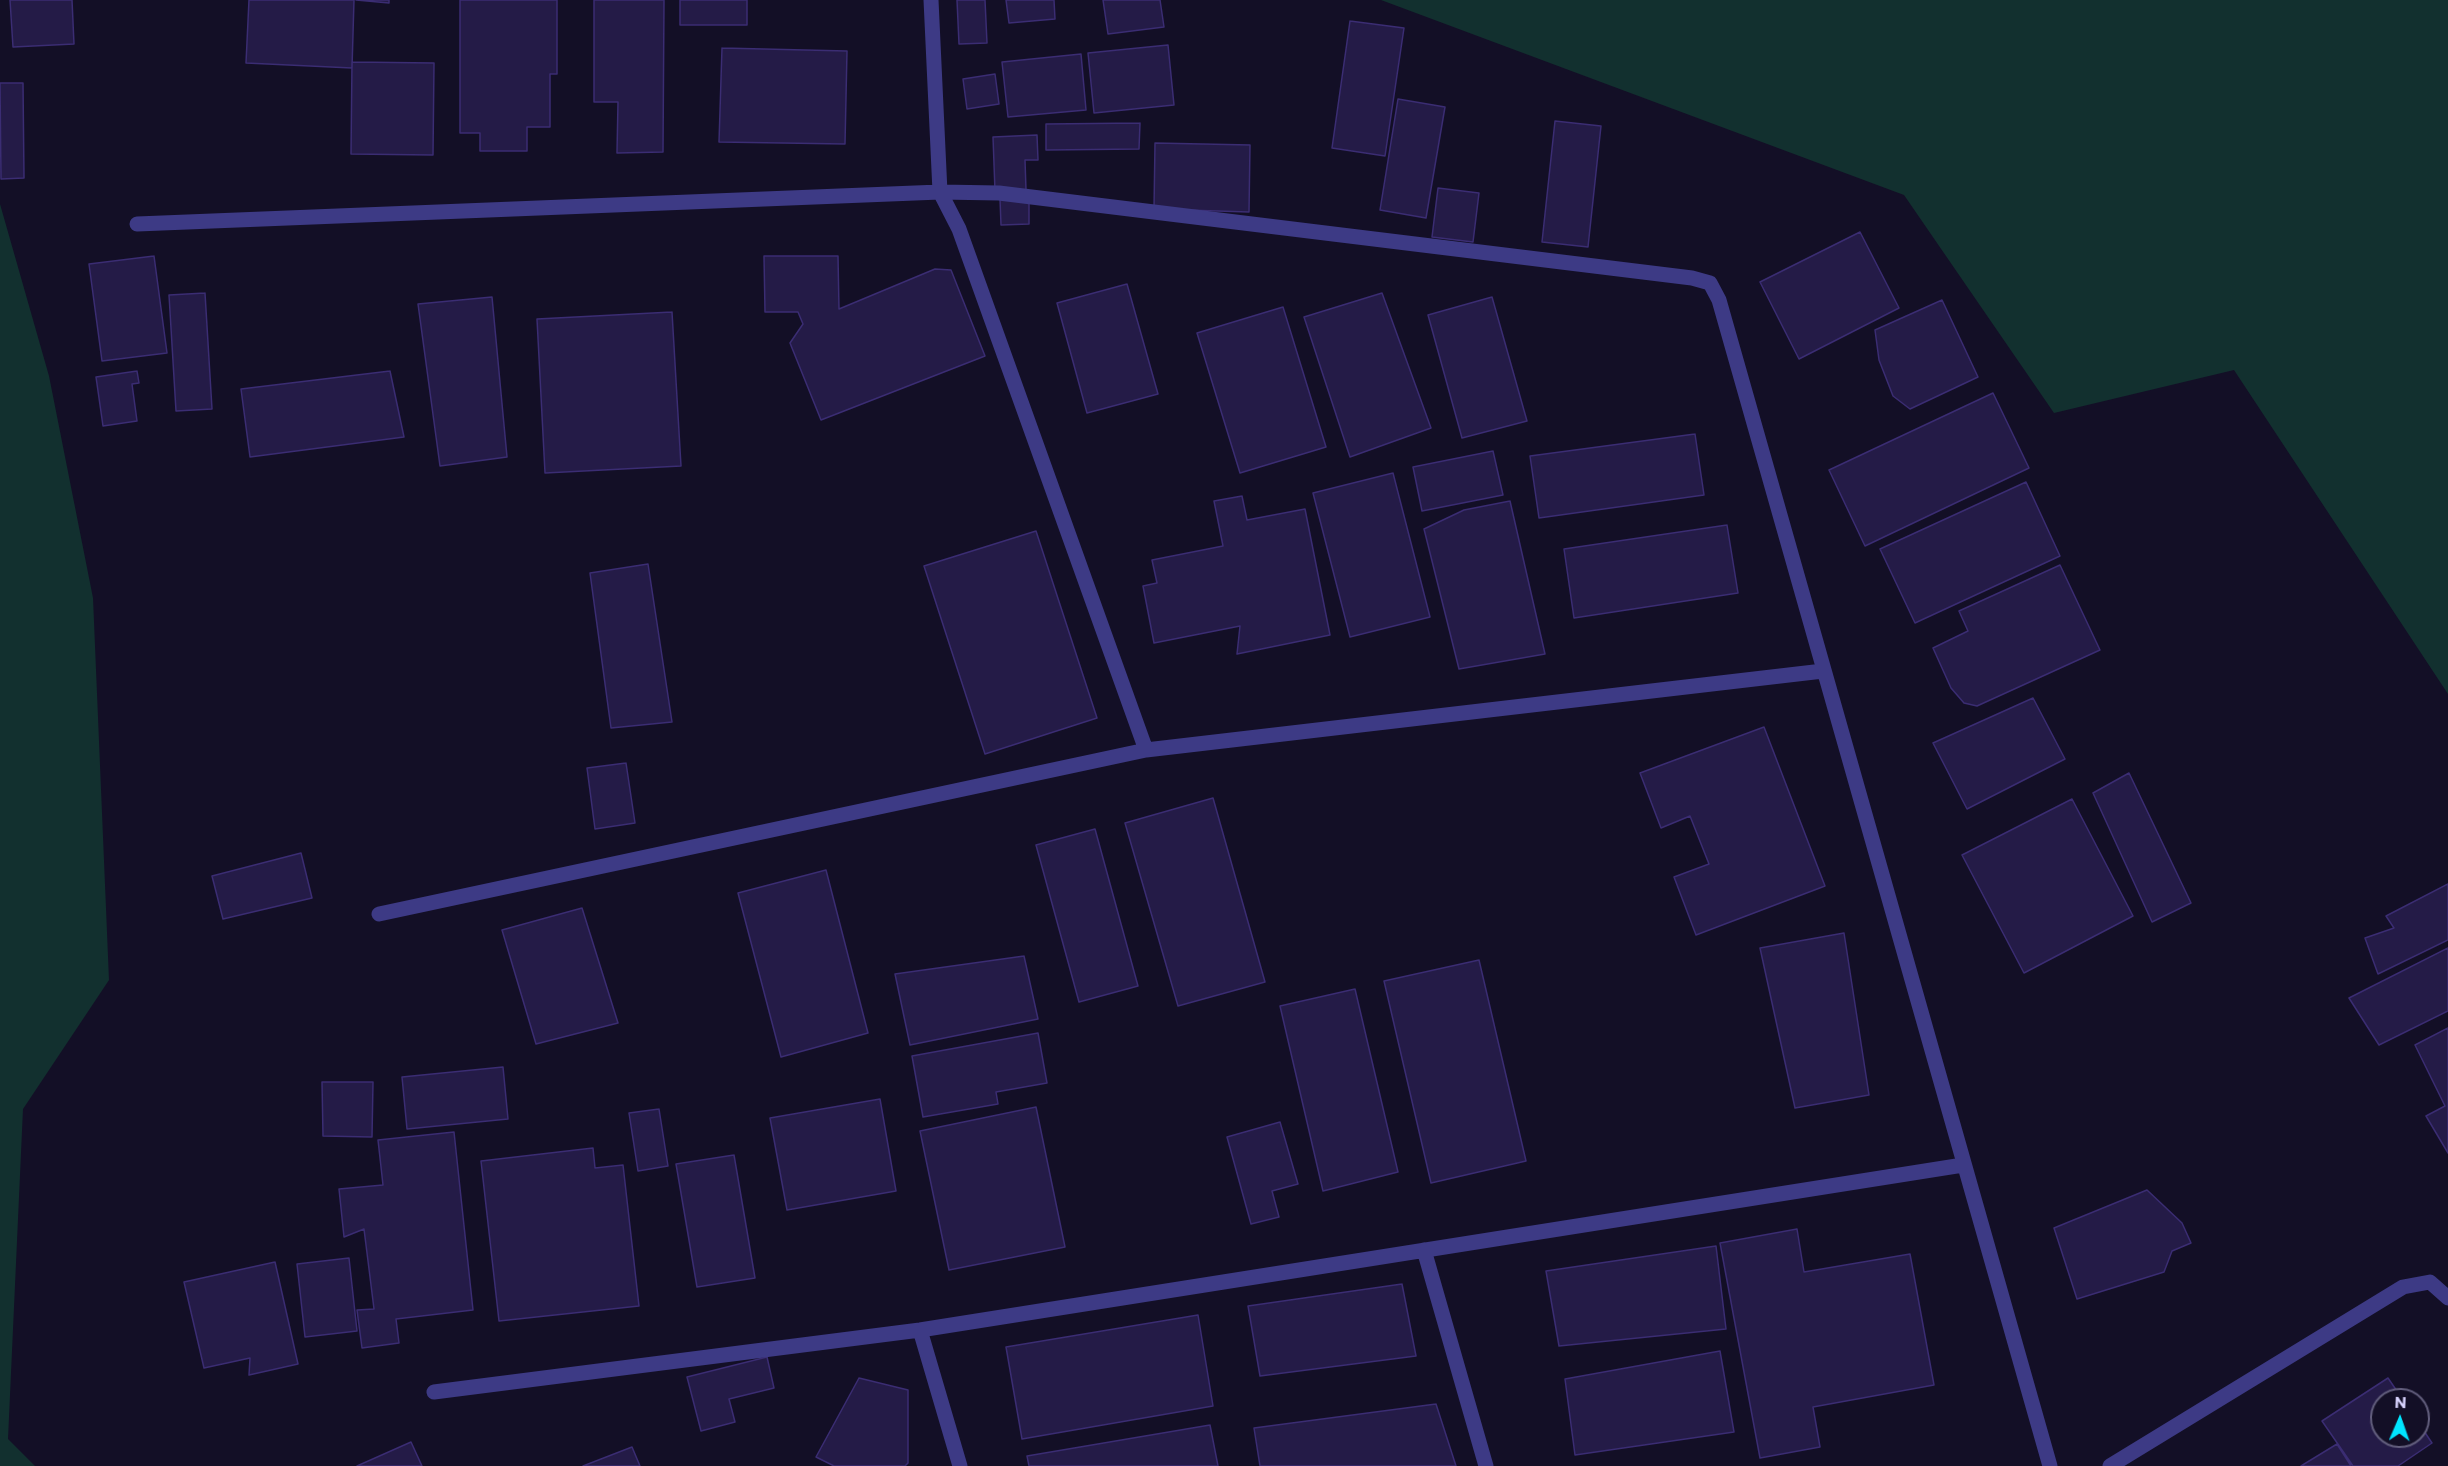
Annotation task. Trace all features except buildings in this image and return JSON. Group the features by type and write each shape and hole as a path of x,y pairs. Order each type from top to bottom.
{"street":[{"path":"931,0 940,192 963,240 1146,750"},
{"path":"137,224 940,192 999,193 1692,278 1710,283 1719,300 2050,1466"},
{"path":"379,914 1146,750 1823,671"},
{"path":"434,1392 920,1330 1963,1165"},
{"path":"1424,1250 1486,1466"},
{"path":"2110,1466 2403,1287 2430,1282 2448,1299"},
{"path":"920,1330 960,1466"}],"green space":[{"path":"1381,0 2448,0 2448,694 2234,370 2054,413 1904,195"},
{"path":"0,204 49,376 93,598 109,980 23,1109 8,1439 35,1466 0,1466"}]}
